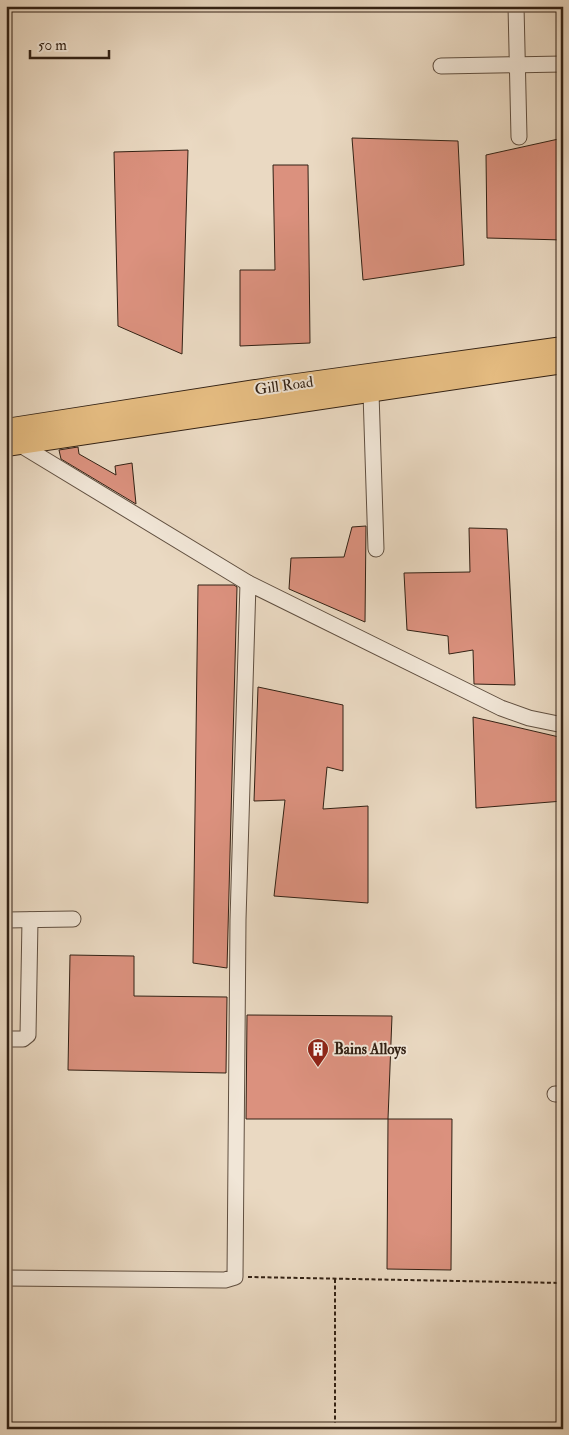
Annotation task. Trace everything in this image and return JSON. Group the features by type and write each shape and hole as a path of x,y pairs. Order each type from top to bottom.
{"main road":[{"name":"Gill Road","path":"11,440 275,387 563,346"},
{"path":"11,440 371,393 563,363"}],"street":[{"path":"516,6 519,137"},
{"path":"441,66 563,64"},
{"path":"371,393 376,549"},
{"path":"11,440 248,583 500,708 529,718 563,725"},
{"path":"6,1278 225,1280 235,1277 238,920 248,583"},
{"path":"6,920 73,919"},
{"path":"6,1039 23,1039 28,1035 30,920"}],"path":[{"path":"235,1277 563,1283"},
{"path":"335,1278 335,1429"}],"building":[{"path":"352,138 458,141 464,265 363,280"},
{"path":"563,138 563,240 487,238 486,155"},
{"path":"188,150 182,354 118,326 114,152"},
{"path":"273,165 308,165 310,343 240,346 240,270 275,270"},
{"path":"78,447 79,454 116,475 115,466 132,463 136,504 61,459 59,450"},
{"path":"366,526 365,622 289,589 291,558 344,557 352,527"},
{"path":"469,528 507,529 515,685 474,684 473,650 449,654 448,636 407,630 404,573 470,572"},
{"path":"198,585 234,585 237,587 227,968 193,963"},
{"path":"258,687 343,705 343,771 327,767 323,809 368,806 368,903 274,896 285,800 254,801"},
{"path":"473,717 559,737 563,801 476,808"},
{"path":"70,955 134,956 134,996 227,997 226,1073 68,1070"},
{"name":"Bains Alloys","path":"247,1015 392,1016 388,1119 246,1119"},
{"path":"388,1119 452,1119 451,1270 387,1269"}],"place":[{"name":"Bains Alloys","path":"318,1068"}]}
